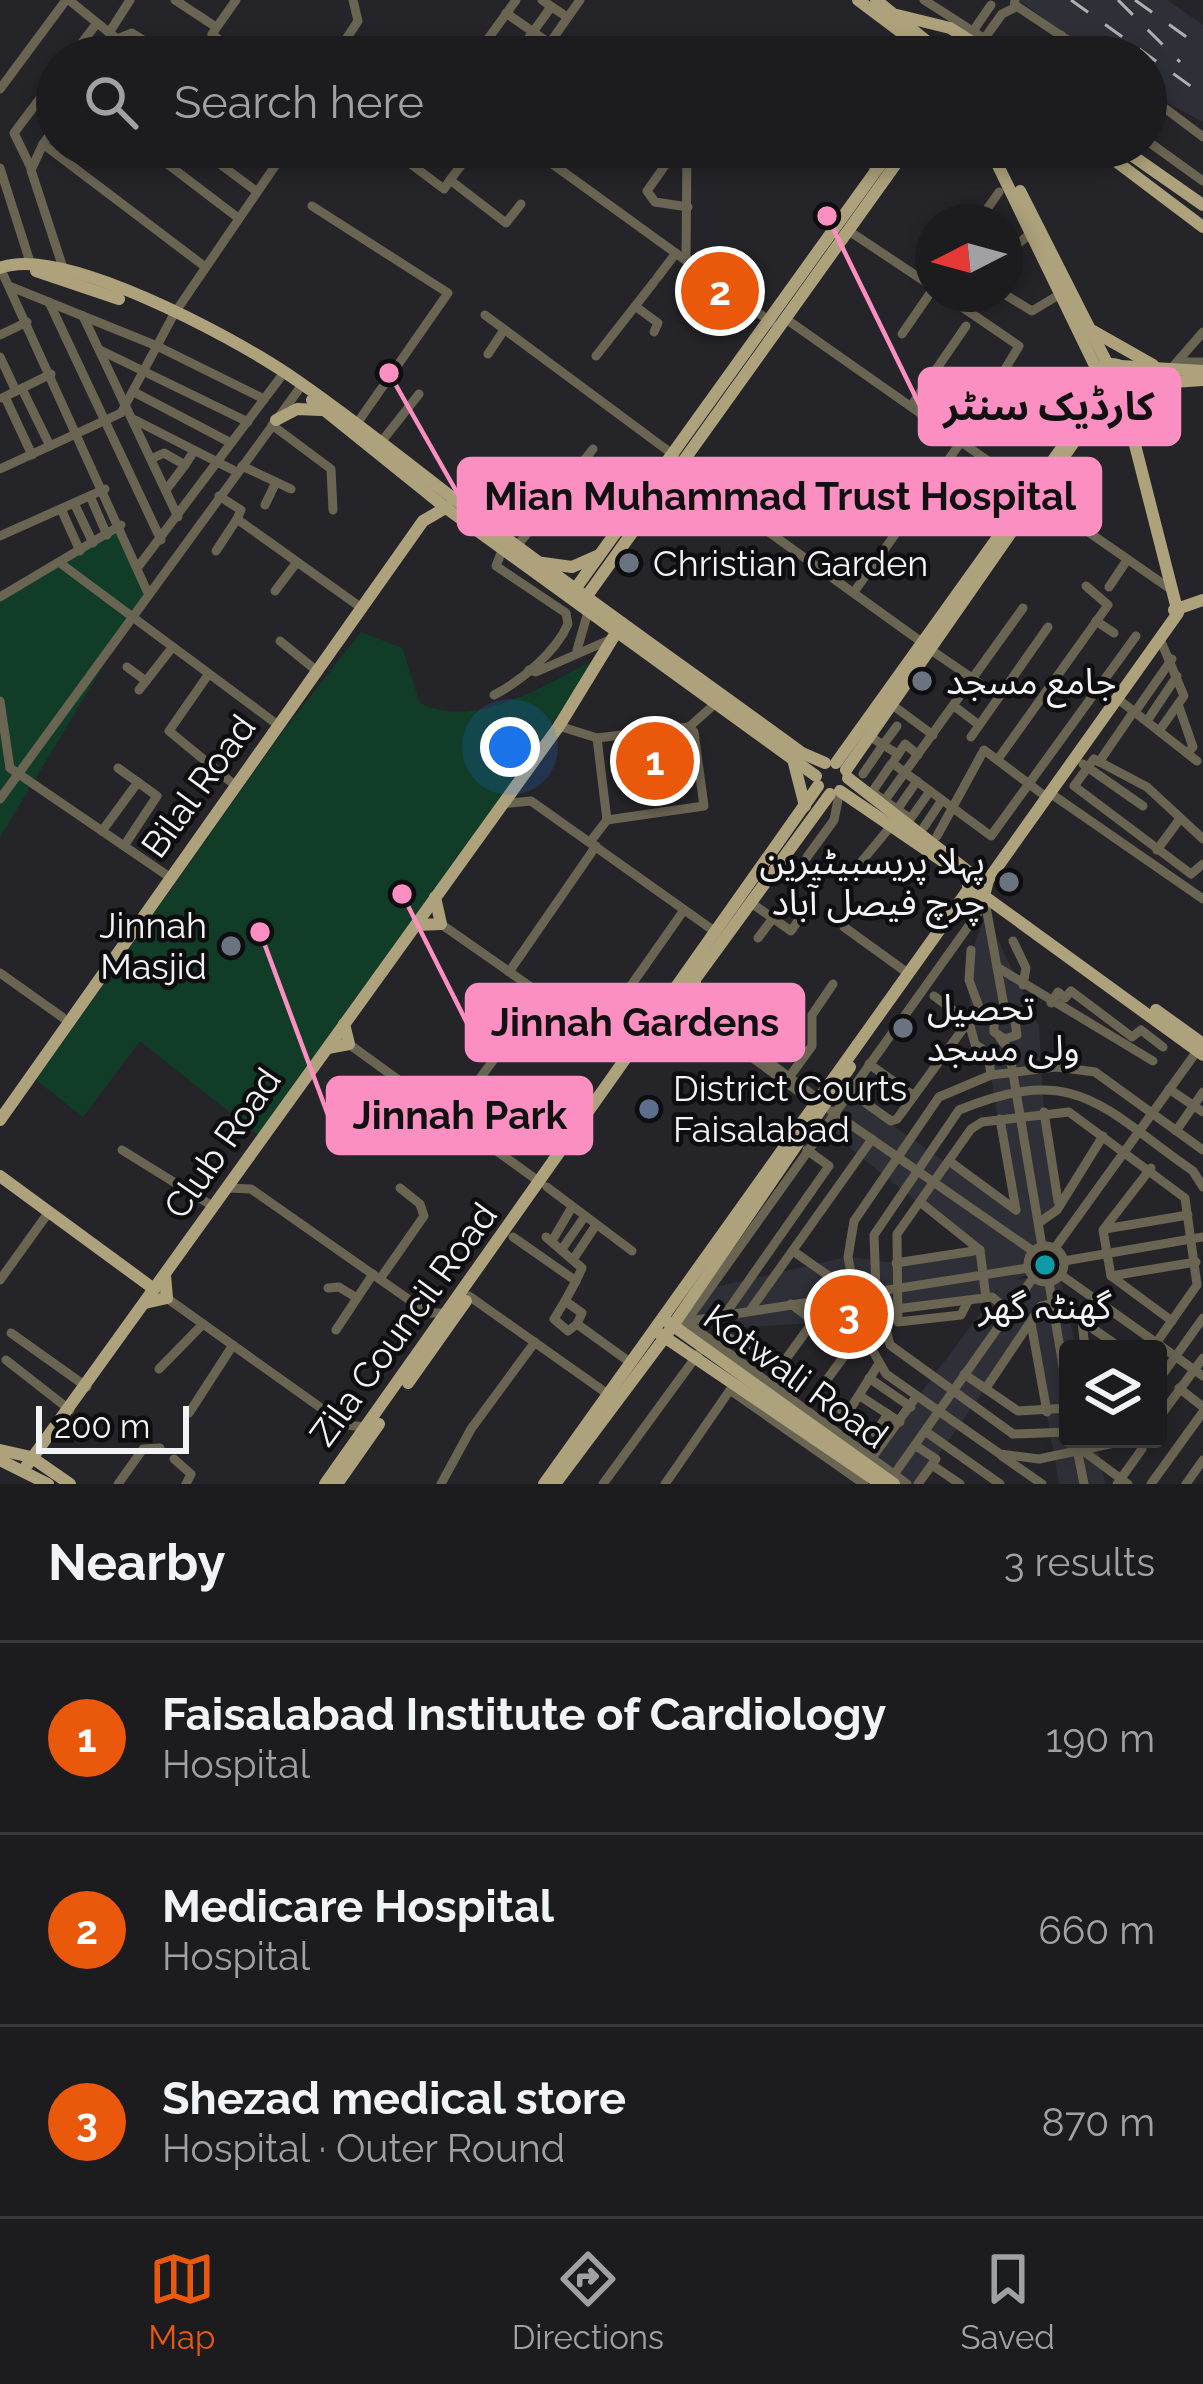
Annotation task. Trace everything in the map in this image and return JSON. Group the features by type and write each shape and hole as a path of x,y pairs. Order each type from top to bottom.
{"main road":[{"path":"858,0 906,36"},
{"path":"875,0 924,36"},
{"path":"897,15 942,25 963,36"},
{"path":"584,601 604,552 849,231 885,168"},
{"path":"779,323 887,168"},
{"path":"1003,168 1062,292 1089,336 1086,422"},
{"path":"1004,168 1111,383 1176,610"},
{"path":"1125,168 1203,226"},
{"path":"1150,168 1203,205"},
{"path":"3,276 30,262 65,274 172,317 300,387 358,422 503,548 584,601"},
{"path":"3,276 30,270 65,274"},
{"path":"172,317 300,387 413,480 542,562 646,655 789,749 834,753 862,738 891,704 927,647"},
{"path":"1089,336 1169,372 1180,386 1203,383"},
{"path":"837,783 856,768 862,738 1111,383 1203,366"},
{"path":"1111,383 1169,372"},
{"path":"1124,432 1137,406 1169,372"},
{"path":"274,422 297,409 328,412"},
{"path":"1046,793 1081,762 1176,610 1124,432 1108,421 1086,422"},
{"path":"584,601 676,462"},
{"path":"413,480 421,491 417,520"},
{"name":"Bilal Road","path":"0,1106 417,520 446,500"},
{"name":"Bilal Road","path":"0,1120 423,520 446,500"},
{"path":"542,562 572,567 604,552"},
{"path":"822,1105 909,974 1176,610 1203,600"},
{"path":"618,631 837,783 975,887"},
{"name":"Club Road","path":"28,1462 87,1387 559,726 618,631"},
{"path":"598,669 623,653 646,655"},
{"name":"Zila Council Road","path":"564,1157 717,933 813,806 837,783 862,738"},
{"path":"789,749 813,806"},
{"path":"837,783 1202,1047"},
{"name":"Zila Council Road","path":"326,1484 667,1017 676,998 694,980 813,806"},
{"path":"544,1484 668,1326 975,887"},
{"path":"415,926 441,924 435,897"},
{"path":"667,1017 698,1013 694,980"},
{"path":"326,1048 349,1044 340,1029"},
{"path":"0,1176 154,1289"},
{"name":"Zila Council Road","path":"337,1484 512,1238 544,1185"},
{"path":"0,1186 142,1287 154,1289"},
{"path":"145,1304 167,1298 165,1274"},
{"path":"555,1484 614,1398 631,1363 668,1326"},
{"name":"Kotwali Road","path":"668,1326 733,1385 807,1438 880,1478"},
{"name":"Kotwali Road","path":"668,1326 880,1478"},
{"path":"0,1450 70,1484"},
{"path":"0,1460 28,1462 48,1484"}],"street":[{"path":"40,36 67,0 111,36"},
{"path":"115,36 130,0"},
{"path":"175,0 216,27"},
{"path":"212,36 236,0"},
{"path":"348,36 358,21 353,0"},
{"path":"490,36 516,0"},
{"path":"554,36 580,0"},
{"path":"924,0 968,36"},
{"path":"977,36 990,2 1002,14"},
{"path":"981,36 1015,2 1061,35"},
{"path":"530,36 546,3 567,17"},
{"path":"506,13 537,36"},
{"path":"87,36 97,23"},
{"path":"0,89 36,41"},
{"path":"36,104 14,133 31,167 65,274"},
{"path":"1167,109 1203,137"},
{"path":"1167,155 1203,181"},
{"path":"31,167 36,157"},
{"path":"0,167 30,262"},
{"path":"75,168 204,266"},
{"path":"173,168 237,217"},
{"path":"225,168 256,191"},
{"path":"0,470 127,407 172,317 273,168"},
{"path":"416,168 443,189 459,168"},
{"path":"559,168 1169,588"},
{"path":"666,168 647,191 655,202 688,207"},
{"path":"596,356 681,256 688,207 685,168"},
{"path":"878,168 884,171"},
{"path":"450,180 506,223 521,204"},
{"path":"991,204 999,192"},
{"path":"312,206 448,293 358,422"},
{"path":"849,231 915,276"},
{"path":"1023,240 1032,232"},
{"path":"3,276 264,399"},
{"path":"3,276 122,525 148,592"},
{"path":"1023,306 1032,311 1062,292"},
{"path":"50,302 161,540"},
{"path":"639,309 658,323 654,332"},
{"path":"902,334 917,312"},
{"path":"854,592 961,442 1019,346 970,312"},
{"path":"484,315 676,462 998,696"},
{"path":"83,316 178,517"},
{"path":"0,335 27,322"},
{"path":"911,406 967,326"},
{"path":"488,354 504,330"},
{"path":"1169,372 1203,332"},
{"path":"99,350 248,422"},
{"path":"0,357 50,446"},
{"path":"32,455 3,398 51,374"},
{"path":"138,567 280,378"},
{"path":"0,799 300,387"},
{"path":"134,392 231,442"},
{"path":"382,441 419,394"},
{"path":"133,419 218,463 292,489"},
{"path":"274,422 331,469 333,510"},
{"path":"518,545 593,449"},
{"path":"166,490 194,451"},
{"path":"151,459 164,454 185,465"},
{"path":"265,505 276,482"},
{"path":"0,536 105,489"},
{"path":"90,496 107,535"},
{"path":"216,550 241,510 218,496"},
{"path":"74,502 93,543"},
{"path":"61,508 80,551"},
{"path":"237,519 356,604"},
{"path":"0,597 122,525"},
{"path":"494,695 529,670 536,672 556,654 567,617 496,566 503,548"},
{"path":"1109,587 1127,560"},
{"path":"275,591 298,562"},
{"path":"60,563 129,619 274,722"},
{"path":"998,759 1109,602 1087,586"},
{"path":"577,650 584,601"},
{"path":"886,800 1023,608"},
{"path":"1096,621 1114,633"},
{"path":"971,737 1048,627"},
{"path":"556,654 618,631"},
{"path":"862,738 883,745 905,773 989,837 1136,636"},
{"path":"1159,731 1184,696 1160,639"},
{"path":"280,641 312,668"},
{"path":"128,667 142,686 171,649"},
{"path":"1099,762 1172,659"},
{"path":"208,675 169,730 231,782"},
{"path":"1147,722 1177,676"},
{"path":"1118,699 1197,761"},
{"path":"0,701 10,768 165,874"},
{"path":"559,726 597,737 688,727 716,704"},
{"path":"891,704 933,735"},
{"path":"1178,704 1193,747 1187,753"},
{"path":"954,706 979,725"},
{"path":"1171,741 1184,722"},
{"path":"863,774 897,726"},
{"path":"607,820 704,806 694,732 688,727"},
{"path":"509,973 607,820 597,737"},
{"path":"918,755 904,744 872,790 909,817 930,791"},
{"path":"937,836 955,811 980,752 998,759 1203,899"},
{"path":"1081,762 1093,759 1131,778 1203,839"},
{"path":"1081,762 1119,796 1143,806"},
{"path":"1081,762 1074,791 1191,874 1203,864"},
{"path":"871,763 884,774"},
{"path":"118,768 157,796 124,847"},
{"path":"524,772 531,802"},
{"path":"1119,796 1131,778"},
{"path":"899,807 916,781"},
{"path":"101,831 138,782"},
{"path":"807,857 834,820 837,783"},
{"path":"924,827 942,800"},
{"path":"501,803 531,802 717,933"},
{"path":"1157,850 1179,820"},
{"path":"862,861 891,826"},
{"path":"975,887 997,968 1000,1011 993,1028 1009,1050 1043,1248"},
{"path":"668,1326 807,1150 822,1105 850,1091 869,1064 975,887"},
{"path":"750,902 791,931 806,911"},
{"path":"598,1034 684,910"},
{"path":"424,912 631,1057"},
{"path":"758,938 773,918"},
{"path":"844,927 909,974"},
{"path":"1013,941 1026,968 1023,985"},
{"path":"850,1091 894,1122 979,1007 969,980 971,950"},
{"path":"997,968 1063,1010 1070,1007 1130,1052 1136,1048 1154,1061"},
{"path":"0,973 62,1017"},
{"path":"790,1076 814,1042 812,1015 833,984"},
{"path":"1051,1003 1057,993 1065,998 1071,991 1132,1037 1141,1030 1163,1047"},
{"path":"452,1116 542,995"},
{"path":"934,996 968,1022 975,1044 988,1053 992,1075"},
{"path":"676,998 790,1076 822,1105"},
{"path":"1000,1011 1014,1015 1020,1026 1009,1050"},
{"path":"698,1013 934,1184 1064,1261 1198,1238"},
{"path":"553,1043 573,1018"},
{"path":"1000,1038 1016,1035"},
{"path":"349,1044 632,1251"},
{"path":"880,1478 916,1446 1011,1308 1043,1248 1125,1151 1202,1047"},
{"path":"869,1064 914,1096"},
{"path":"912,1404 878,1365 862,1332 848,1257 854,1221 939,1097 992,1075 1056,1066 1095,1072 1203,1150"},
{"path":"1169,1089 1198,1109"},
{"path":"1059,1432 1012,1434 890,1345 872,1255 878,1222 959,1110 1052,1090 1088,1096 1192,1171 1203,1187"},
{"path":"1176,1131 1198,1109 1203,1092"},
{"path":"1044,1112 1058,1204"},
{"path":"1032,1320 986,1298 896,1309 897,1234 971,1130 1000,1119 1070,1112 1178,1188 1198,1238 1197,1286 1158,1340"},
{"path":"949,1161 1015,1211 1000,1119"},
{"path":"1040,1222 1048,1220 1103,1136"},
{"path":"751,1309 872,1139"},
{"path":"122,1150 214,1208"},
{"path":"726,1313 830,1166 807,1150"},
{"path":"243,1166 250,1189"},
{"path":"1151,1168 1103,1230 1111,1276 1172,1321"},
{"path":"335,1330 424,1216 420,1204 400,1188"},
{"path":"226,1190 250,1189 428,1312 447,1313"},
{"path":"814,1190 829,1201"},
{"path":"920,1202 980,1250 986,1298"},
{"path":"553,1242 572,1207"},
{"path":"1103,1230 1188,1215"},
{"path":"0,1280 46,1216"},
{"path":"553,1242 584,1216"},
{"path":"574,1258 596,1225"},
{"path":"512,1238 576,1281"},
{"path":"553,1242 582,1268 554,1319 568,1331 577,1324 581,1311 565,1300"},
{"path":"896,1263 980,1250"},
{"path":"793,1251 854,1294"},
{"path":"1049,1282 1061,1275 1064,1261"},
{"path":"1111,1276 1196,1262"},
{"path":"668,1326 982,1274 1030,1273 1049,1282"},
{"path":"1061,1275 1146,1340"},
{"path":"1049,1282 1059,1341"},
{"path":"328,1288 339,1287 357,1298"},
{"path":"154,1289 345,1425 367,1427"},
{"path":"470,1296 614,1398"},
{"path":"1084,1340 1082,1321 1096,1300"},
{"path":"791,1304 839,1341"},
{"path":"986,1388 1041,1306 1053,1304"},
{"path":"428,1312 434,1331"},
{"path":"1167,1368 1203,1318"},
{"path":"1032,1320 1047,1412"},
{"path":"1082,1321 1109,1340"},
{"path":"719,1330 778,1370 812,1323"},
{"path":"159,1369 203,1324"},
{"path":"577,1324 631,1363"},
{"path":"862,1332 818,1393 871,1431 888,1414"},
{"path":"11,1333 87,1387"},
{"path":"441,1484 472,1429 535,1342"},
{"path":"189,1413 232,1345"},
{"path":"1167,1352 1199,1373"},
{"path":"602,1484 698,1354"},
{"path":"1167,1406 1179,1388 1199,1373 1203,1358"},
{"path":"6,1360 70,1410"},
{"path":"878,1365 857,1393 899,1422"},
{"path":"964,1373 1018,1412 1059,1410"},
{"path":"869,1378 912,1404 937,1411 1039,1483 1052,1458"},
{"path":"665,1484 733,1385"},
{"path":"1151,1484 1203,1409 1179,1388"},
{"path":"848,1414 860,1396"},
{"path":"880,1478 899,1422 912,1404"},
{"path":"345,1425 353,1447"},
{"path":"925,1431 1000,1484"},
{"path":"916,1446 936,1459 921,1480 936,1484"},
{"path":"118,1484 142,1449 160,1448"},
{"path":"1073,1484 1083,1478 1080,1448"},
{"path":"1000,1454 1052,1458 1100,1448"},
{"path":"1082,1453 1122,1482 1142,1449"},
{"path":"174,1459 191,1474 186,1484"},
{"path":"1186,1484 1203,1460"},
{"path":"932,1465 960,1484"},
{"path":"880,1478 908,1484"}],"shaded area":[{"path":"1019,0 1167,0 1203,25 1203,122 1167,102 1167,36 1068,36"},
{"path":"986,914 1039,1027 1044,1112 1058,1204 1039,1222 1041,1246 1028,1262 1030,1274 1014,1280 1033,1278 1049,1285 1061,1280 1074,1340 1059,1340 1059,1448 1098,1448 1105,1484 1059,1484 1031,1323 918,1484 907,1484 871,1459 998,1290 986,1298 812,1323 716,1329 686,1322 711,1288 848,1257 896,1263 977,1250 814,1119 837,1086 1013,1210 987,1052 969,1022 971,953"}],"green space":[{"path":"121,525 148,592 0,837 0,596"},
{"path":"361,632 402,648 420,703 442,710 488,708 510,701 597,659 262,1138 140,1041 83,1117 36,1080 284,730"}],"railway":[{"path":"1071,0 1121,36"},
{"path":"1118,0 1154,36"},
{"path":"1135,0 1203,49"},
{"path":"1167,49 1180,62"},
{"path":"1167,69 1203,95"}],"place":[{"name":"کارڈیک سنٹر","path":"827,216"},
{"name":"Medicare Hospital","path":"720,291"},
{"name":"Mian Muhammad Trust Hospital","path":"389,373"},
{"name":"Christian Garden","path":"629,563"},
{"name":"جامع مسجد","path":"922,681"},
{"name":"Faisalabad Institute of Cardiology","path":"655,761"},
{"name":"پہلا پریسبیٹیرین چرچ فیصل آباد","path":"1009,882"},
{"name":"Jinnah Gardens","path":"402,894"},
{"name":"Jinnah Park","path":"260,932"},
{"name":"Jinnah Masjid","path":"231,946"},
{"name":"تحصیل ولی مسجد","path":"903,1028"},
{"name":"District Courts Faisalabad","path":"649,1109"},
{"name":"گھنٹہ گھر","path":"1045,1265"},
{"name":"Shezad medical store","path":"849,1314"}]}
